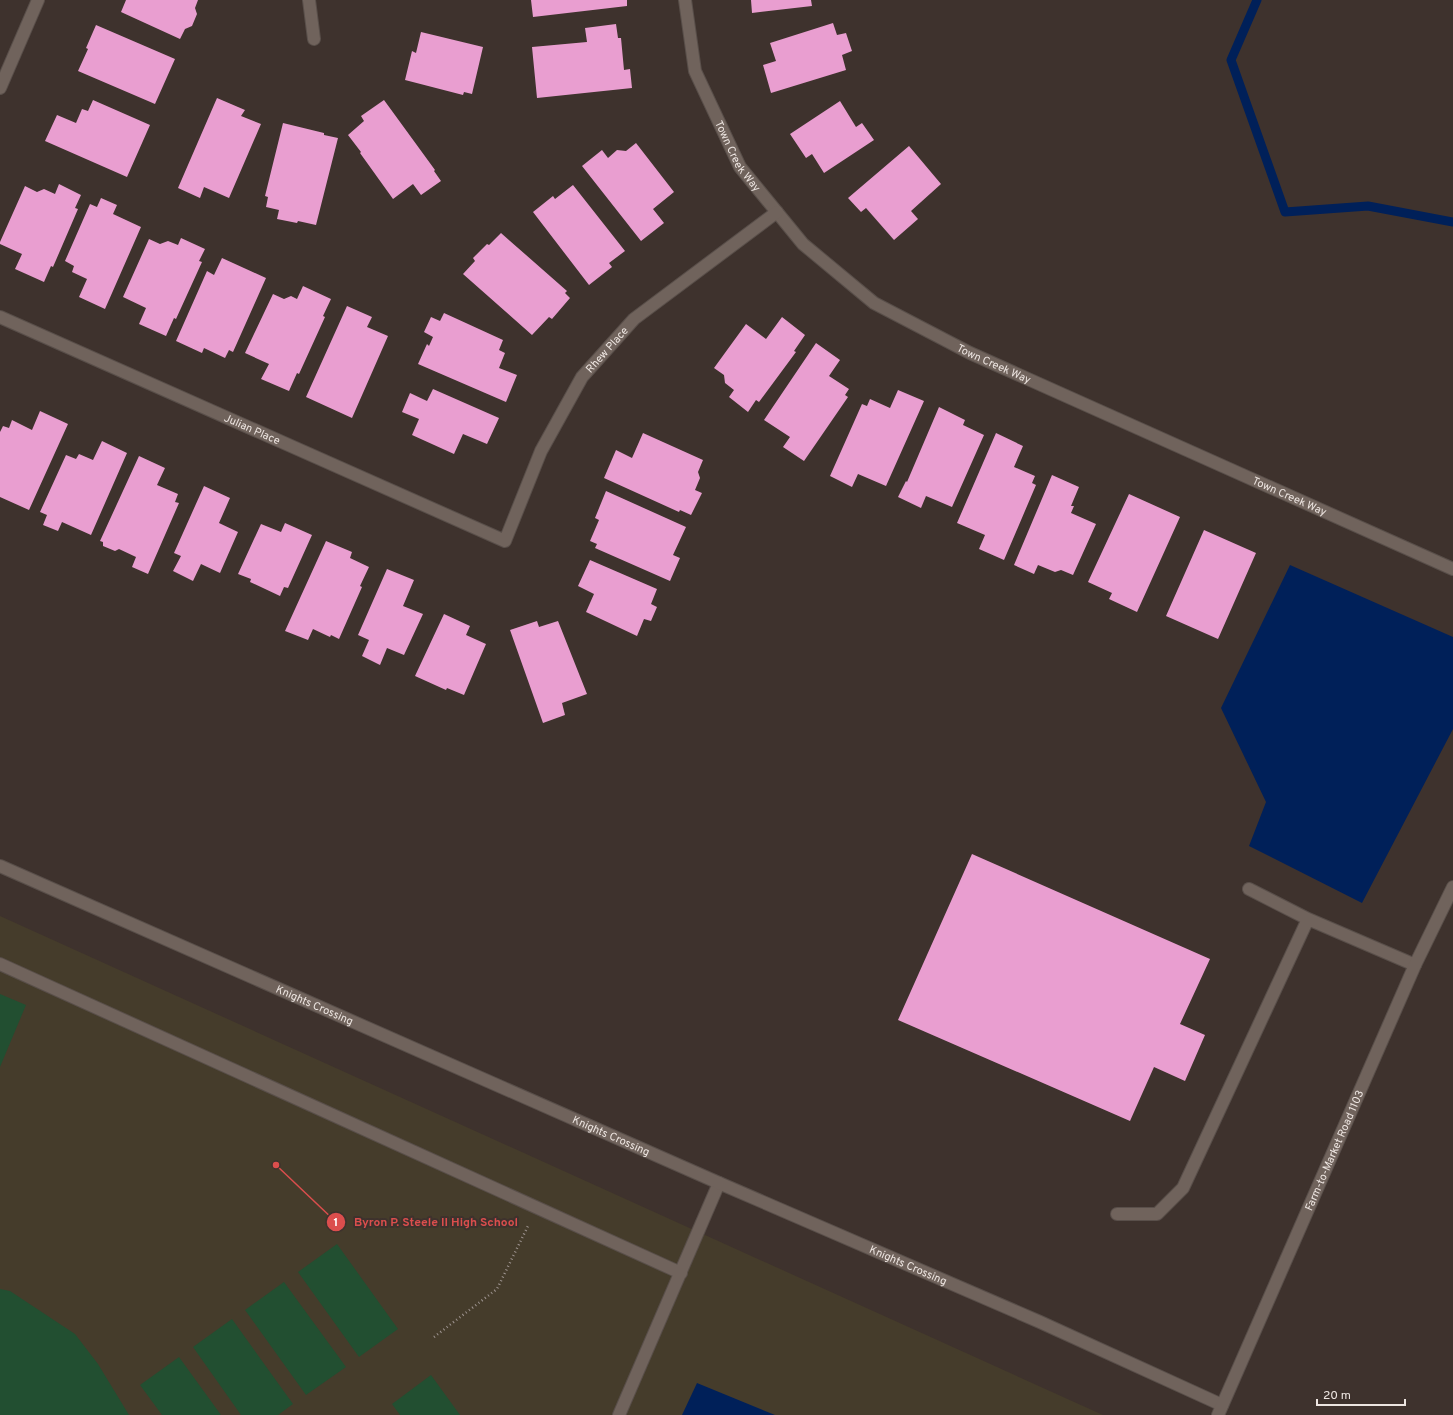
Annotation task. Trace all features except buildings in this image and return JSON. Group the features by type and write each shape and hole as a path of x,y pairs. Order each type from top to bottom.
{"street":[{"path":"0,88 38,0"},
{"path":"309,0 314,39"},
{"name":"Town Creek Way","path":"685,0 695,71 740,166 803,244 874,303 970,353 1453,569"},
{"name":"Rhew Place","path":"505,541 541,452 582,377 634,319 777,212"},
{"name":"Julian Place","path":"0,317 505,541"},
{"name":"Knights Crossing","path":"0,866 719,1184 1040,1322 1220,1410"},
{"name":"Farm-to-Market Road 1103","path":"1220,1410 1415,965 1453,887"},
{"path":"1249,889 1308,919 1415,965"},
{"path":"1117,1214 1157,1214 1183,1188 1308,919"},
{"path":"0,964 681,1273"},
{"path":"619,1415 719,1184"}],"path":[{"path":"434,1337 497,1289 536,1208"}],"shaded area":[{"path":"0,916 1103,1415 0,1415"}],"green space":[{"path":"0,994 26,1005 0,1067"},
{"path":"337,1244 398,1329 359,1357 298,1272"},
{"path":"284,1282 346,1367 306,1395 245,1310"},
{"path":"0,1289 10,1291 75,1334 98,1364 129,1415 0,1415"},
{"path":"232,1319 293,1404 278,1415 241,1415 193,1347"},
{"path":"179,1357 221,1415 162,1415 140,1385"},
{"path":"431,1375 460,1415 400,1415 392,1404"}],"water":[{"path":"1290,565 1453,637 1453,729 1362,903 1249,846 1266,802 1221,708"},
{"path":"697,1383 775,1415 682,1415"}],"waterway":[{"path":"1257,0 1231,60 1285,212 1368,206 1453,222"}],"place":[{"name":"Byron P. Steele II High School","path":"276,1165"}]}
